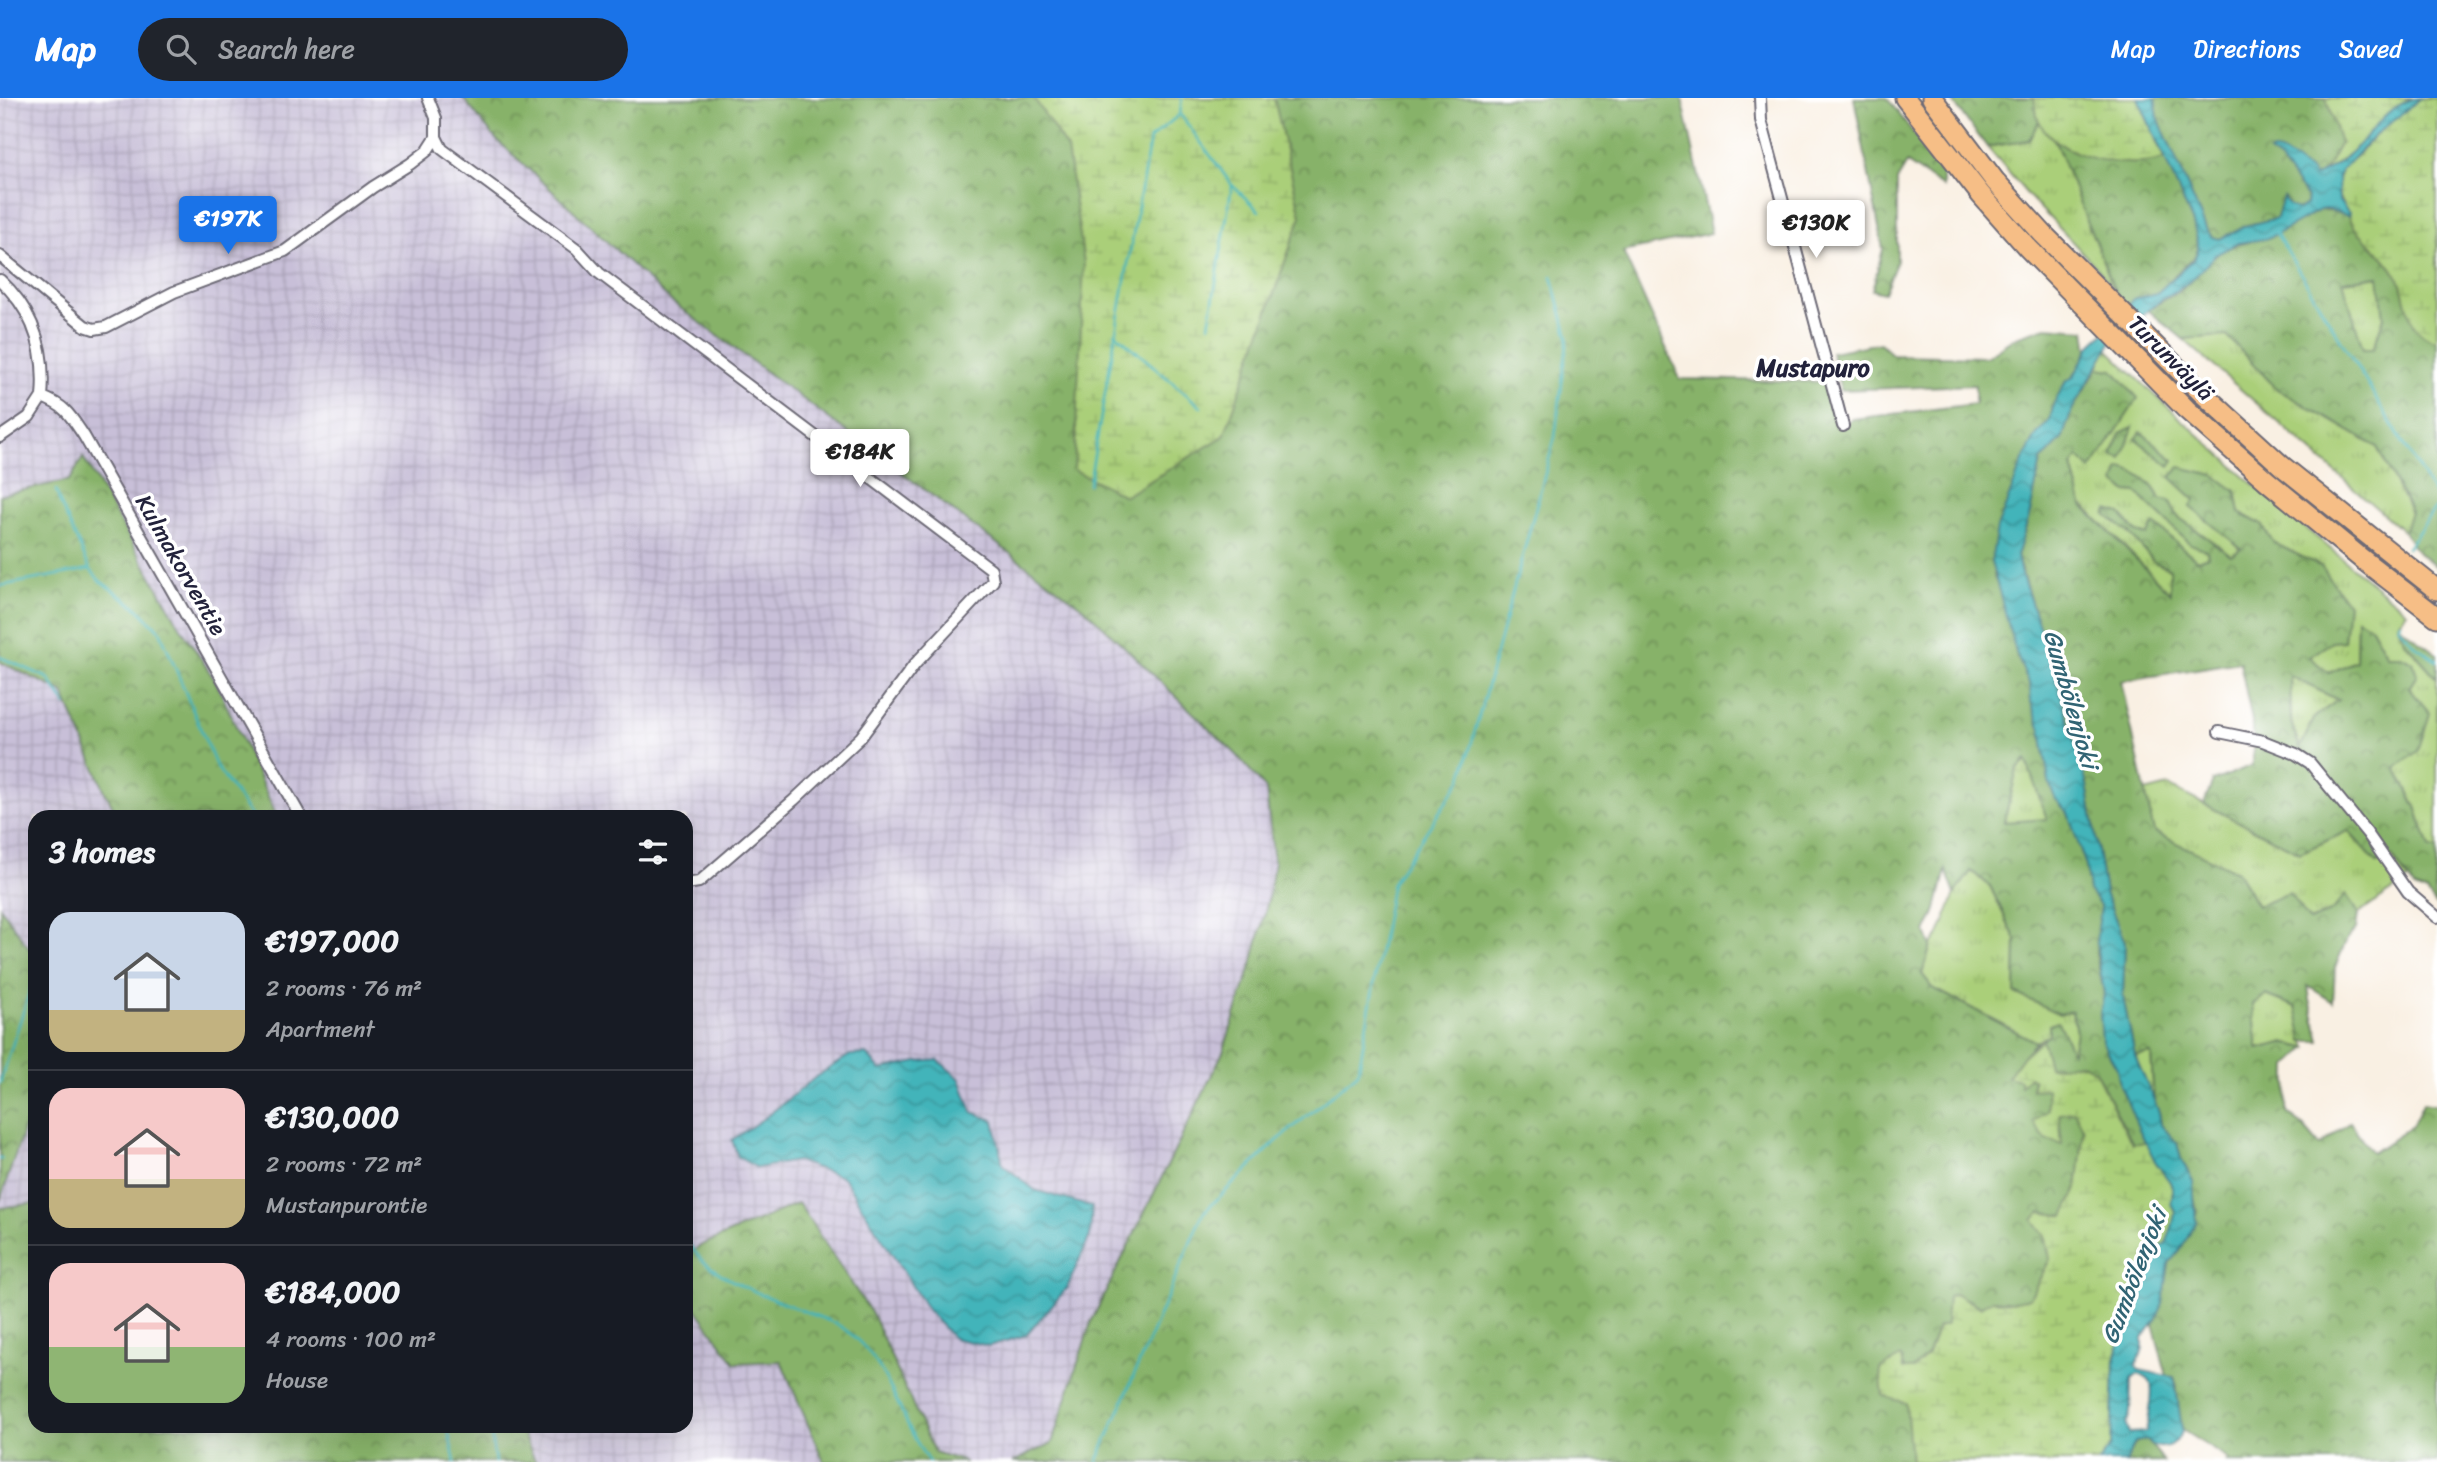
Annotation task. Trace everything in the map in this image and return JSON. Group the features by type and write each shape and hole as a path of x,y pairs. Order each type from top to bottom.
{"highway":[{"name":"Turunväylä","path":"1905,98 1988,204 2186,409 2266,480 2437,617"},
{"name":"Turunväylä","path":"1932,98 1995,181 2201,392 2282,466 2437,590"}],"street":[{"path":"428,98 436,118 436,137 442,149 577,249 600,273 991,569 993,581 915,664 861,737 794,800 699,882 693,883"},
{"path":"1760,98 1761,120 1843,426"},
{"path":"0,256 85,326 94,329 106,327 174,292 285,251 373,187 411,164 427,150 436,137"},
{"path":"0,280 28,313 37,335 44,377 42,397 29,417 0,437"},
{"name":"Kulmakorventie","path":"42,397 60,404 84,436 297,810"},
{"path":"2219,732 2263,741 2296,754 2310,763 2367,833 2408,892 2437,917"}],"shaded area":[{"path":"0,98 463,98 495,138 671,301 1085,609 1237,755 1266,789 1274,864 1253,961 1223,1052 1091,1322 1052,1443 1013,1462 966,1462 935,1452 872,1314 702,1245 693,1251 693,810 28,810 28,947 0,907"},
{"path":"28,1116 28,1204 0,1208"},
{"path":"693,1305 735,1363 781,1361 823,1462 536,1462 522,1433 693,1433"}],"green space":[{"path":"463,98 1682,98 1711,233 1623,252 1680,379 1833,382 1844,426 1852,419 1975,404 1975,385 1841,390 1831,352 1880,343 1893,355 1986,357 2016,337 2046,327 2085,330 2088,350 2074,376 2065,383 2054,403 2050,420 2037,434 1993,575 2000,590 2017,656 2030,685 2031,702 2041,730 2049,782 2055,798 2068,813 2086,866 2089,891 2101,907 2096,953 2104,994 2100,1014 2107,1051 2117,1068 2120,1085 2147,1142 2133,1144 2095,1071 2084,1064 2049,1067 2042,1039 2049,1035 2049,1025 2058,1022 2072,1052 2076,1032 2072,1011 2059,1014 2015,993 2016,940 1990,886 1971,871 1955,894 1946,870 1935,913 1926,932 1931,945 1922,974 1933,988 2036,1042 2023,1056 2020,1085 2029,1077 2034,1080 2032,1089 2047,1089 2048,1110 2039,1119 2046,1140 2061,1143 2059,1114 2075,1111 2084,1130 2077,1189 2064,1216 2040,1212 2050,1259 2030,1298 2012,1302 1992,1300 1980,1307 1967,1299 1946,1326 1938,1327 1928,1354 1913,1369 1903,1369 1901,1358 1911,1462 1013,1462 1052,1443 1091,1322 1223,1052 1253,961 1274,864 1266,789 1237,755 1085,609 671,301 495,138","holes":["2026,760 2047,819 2004,822 2017,770"]},
{"path":"1034,98 1274,98 1301,216 1224,436 1125,496 1074,470 1084,263 1067,149"},
{"path":"1854,98 1887,98 1943,172 1943,187 1907,163 1897,180 1897,260 1884,293 1872,290 1883,249"},
{"path":"1950,98 2138,98 2193,223 2198,242 2194,257 2160,291 2134,300 2128,306 2117,296 2055,141 2039,121 2029,140 1987,147"},
{"path":"2034,98 2138,98 2164,159 2149,162 2113,162 2075,152 2047,132 2038,119"},
{"path":"2155,98 2410,98 2336,164 2313,178 2310,171 2282,153 2280,161 2307,197 2306,205 2298,210 2289,205 2284,197 2277,218 2244,226 2220,239 2212,237 2207,231 2158,118"},
{"path":"2326,98 2410,98 2391,111 2353,151 2324,172 2340,143"},
{"path":"2421,98 2437,98 2437,342 2426,337 2413,323 2398,277 2388,262 2351,222 2337,186 2339,175 2367,143"},
{"path":"2404,111 2417,115 2437,141 2437,567 2418,553 2404,532 2411,512 2377,447 2277,389 2227,336 2183,339 2148,310 2179,291 2208,261 2226,248 2277,234 2320,210 2341,213 2374,136","holes":["2379,276 2384,318 2373,349 2363,349 2343,281"]},
{"path":"2038,120 2055,141 2117,296 2102,273 2027,194 1987,147 2029,140"},
{"path":"2380,276 2384,317 2373,350 2362,349 2342,281"},
{"path":"2227,335 2277,389 2377,447 2411,513 2404,532 2183,339"},
{"path":"2108,350 2254,484 2407,612 2397,624 2406,643 2437,678 2437,849 2430,849 2416,807 2396,768 2409,688 2401,656 2387,656 2371,627 2357,618 2356,661 2329,673 2308,657 2332,642 2322,567 2274,543 2262,525 2240,513 2236,491 2196,500 2191,506 2241,548 2231,555 2177,516 2169,502 2160,499 2144,479 2120,468 2115,483 2127,492 2137,493 2190,544 2207,549 2208,556 2197,560 2154,524 2147,535 2137,533 2121,514 2107,515 2130,534 2154,562 2170,569 2171,594 2082,504 2072,465 2078,456 2091,469 2113,370 2098,368"},
{"path":"2098,368 2113,370 2138,398 2091,470 2078,457 2072,466 2082,505 2170,593 2170,569 2154,562 2130,534 2106,515 2108,510 2121,514 2137,533 2147,535 2154,524 2197,560 2208,556 2207,550 2190,544 2137,493 2127,492 2115,483 2120,468 2144,479 2160,499 2169,501 2177,516 2231,555 2241,548 2190,507 2195,500 2170,477 2180,467 2214,475 2236,491 2240,513 2262,525 2274,543 2322,567 2348,604 2344,641 2332,642 2309,657 2329,673 2356,661 2357,618 2371,627 2387,656 2401,656 2413,662 2417,675 2409,688 2430,713 2418,751 2396,768 2416,807 2430,848 2437,849 2437,907 2427,893 2414,888 2392,856 2377,863 2348,831 2300,853 2204,804 2213,781 2253,765 2253,726 2240,662 2121,681 2154,832 2237,872 2258,906 2289,893 2310,921 2332,911 2346,894 2358,914 2356,929 2347,939 2335,967 2333,1002 2308,986 2320,1041 2303,1041 2296,1007 2266,995 2253,1004 2258,1049 2283,1043 2307,1048 2288,1066 2287,1112 2320,1146 2350,1122 2372,1153 2412,1126 2423,1103 2437,1105 2437,1462 2226,1462 2228,1459 2182,1430 2176,1400 2177,1386 2174,1377 2167,1376 2153,1325 2164,1293 2169,1263 2180,1250 2197,1211 2192,1190 2193,1181 2181,1159 2177,1143 2161,1125 2154,1101 2151,1053 2135,1056 2123,997 2125,943 2105,893 2087,785 2017,556 2041,461 2062,439 2072,410","holes":["2290,676 2338,700 2315,717 2300,748 2291,722"]},
{"path":"2133,427 2122,459 2112,455 2120,433"},
{"path":"2141,432 2174,460 2170,466 2136,439"},
{"path":"83,457 178,623 216,682 274,810 115,810 63,692 0,662 0,495 70,480"},
{"path":"2397,624 2437,654 2437,678 2406,643"},
{"path":"2290,675 2338,700 2315,717 2300,748 2291,722"},
{"path":"2027,760 2048,820 2004,822 2017,770"},
{"path":"2168,786 2300,853 2348,831 2377,863 2392,856 2408,880 2358,914 2346,895 2332,911 2310,921 2258,906 2237,872 2153,832 2145,792"},
{"path":"1971,870 1990,886 2016,940 2015,993 2072,1011 2076,1032 2072,1054 2049,1035 2036,1042 1933,988 1922,974 1931,945 1939,935 1955,894"},
{"path":"0,907 28,947 28,1116 0,1201"},
{"path":"2266,995 2296,1007 2307,1048 2283,1043 2258,1049 2253,1004"},
{"path":"2042,1039 2049,1067 2084,1064 2095,1071 2132,1144 2147,1142 2173,1191 2173,1224 2166,1244 2151,1255 2139,1300 2125,1324 2114,1364 2111,1446 2099,1462 1911,1462 1906,1403 1883,1396 1880,1369 1901,1357 1903,1369 1913,1369 1928,1354 1938,1327 1946,1325 1948,1296 1955,1293 1980,1307 1992,1300 2012,1302 2030,1298 2050,1259 2046,1238 2033,1220 2040,1212 2064,1216 2077,1189 2084,1130 2075,1112 2059,1114 2062,1144 2046,1140 2033,1122 2048,1110 2047,1089 2032,1090 2034,1080 2029,1077 2020,1086 2020,1080 2008,1077 2023,1056"},
{"path":"2151,1053 2154,1101 2135,1056"},
{"path":"798,1203 872,1314 934,1452 966,1462 824,1462 781,1361 735,1363 693,1305 693,1251"},
{"path":"28,1204 28,1433 522,1433 536,1462 0,1462 0,1208"},
{"path":"2147,1440 2164,1462 2126,1462 2135,1443"}],"water":[{"path":"2138,98 2155,98 2158,118 2207,231 2212,237 2220,239 2244,226 2277,218 2283,197 2289,205 2298,210 2306,205 2307,197 2280,161 2269,153 2277,151 2287,155 2310,171 2314,177 2347,156 2391,110 2410,100 2421,98 2374,136 2341,171 2338,177 2339,201 2349,213 2348,216 2320,210 2277,234 2265,239 2238,243 2215,255 2193,279 2154,305 2111,343 2072,410 2062,439 2041,461 2017,556 2087,785 2105,893 2125,943 2123,997 2135,1056 2159,1112 2161,1125 2177,1143 2181,1159 2193,1181 2196,1223 2169,1263 2163,1304 2143,1338 2143,1349 2136,1366 2139,1370 2174,1377 2182,1431 2177,1441 2167,1446 2156,1447 2147,1440 2135,1442 2126,1462 2099,1462 2111,1446 2114,1364 2125,1324 2139,1299 2153,1250 2166,1244 2173,1224 2173,1191 2138,1127 2120,1085 2117,1068 2102,1041 2100,1014 2104,994 2096,942 2101,907 2089,891 2086,866 2068,813 2055,798 2049,782 2041,730 2031,702 2030,685 2017,656 1991,562 1997,528 2024,458 2037,434 2050,420 2054,403 2065,383 2074,376 2091,345 2127,312 2133,299 2157,293 2193,260 2198,251 2198,242 2193,223","holes":["2137,1374 2150,1382 2152,1395 2146,1432 2129,1433 2126,1425 2130,1413 2131,1379"]},
{"path":"867,1054 880,1070 938,1060 960,1079 972,1112 994,1120 1003,1165 1035,1190 1092,1207 1090,1236 1067,1288 1026,1335 989,1346 953,1338 928,1311 843,1177 797,1161 757,1168 738,1157 732,1140 817,1076 850,1055"}],"waterway":[{"path":"1180,114 1182,98"},
{"path":"1180,114 1232,185 1259,211"},
{"path":"1089,484 1150,139 1180,114"},
{"path":"1209,325 1232,185"},
{"path":"2276,233 2437,499"},
{"path":"1097,1462 1203,1213 1277,1141 1358,1073 1392,883 1462,778 1555,437 1568,337 1552,276"},
{"path":"1115,333 1201,407"},
{"path":"56,490 90,569 100,581 135,606 160,631 216,766 247,810"},
{"path":"2407,548 2437,506"},
{"path":"0,586 90,569"},
{"path":"2400,622 2398,626 2417,647 2437,660"},
{"path":"0,657 48,678 66,705"},
{"path":"0,1083 28,997"},
{"path":"693,1250 703,1261 727,1278 835,1323 859,1342 883,1373 929,1462"},
{"path":"449,1433 455,1462"},
{"path":"491,1433 495,1462"}],"district":[{"name":"Mustapuro","path":"1813,368"}],"water label":[{"name":"Gumbölenjoki","path":"2071,699"},
{"name":"Gumbölenjoki","path":"2134,1276"}]}
